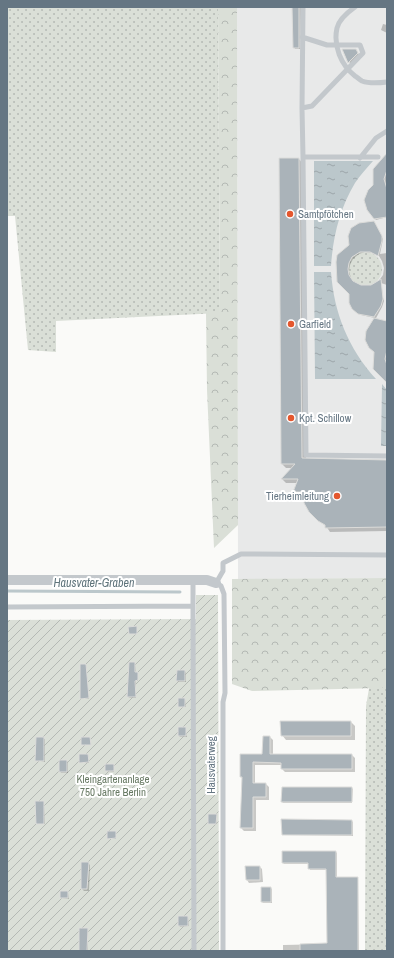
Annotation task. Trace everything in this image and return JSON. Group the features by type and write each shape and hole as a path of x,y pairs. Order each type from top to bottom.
{"street":[{"path":"7,580 207,580 216,583"}],"lane":[{"path":"303,7 302,108 306,455 387,456"},
{"path":"355,7 346,14 337,27 336,45 341,58 347,70 362,81 378,84 387,82"},
{"path":"302,37 327,45 360,45 363,53 312,106 302,108"},
{"path":"360,158 376,138 387,131"},
{"path":"303,157 378,157"},
{"path":"216,583 222,571 223,563 241,554 387,555"},
{"path":"193,580 194,951"},
{"name":"Hausvaterweg","path":"216,583 221,586 224,594 225,693 223,702 223,951"},
{"path":"7,607 193,606"}],"shaded area":[{"path":"237,7 387,7 387,578 238,579"}],"green space":[{"path":"7,7 218,7 220,313 56,321 56,352 28,350 15,216 7,216"},
{"path":"218,7 237,7 238,525 214,548 207,390 206,313 220,313"},
{"path":"362,252 368,252 372,253 379,259 382,269 381,276 375,283 368,286 362,286 358,285 351,279 348,272 348,266 349,262 355,255"},
{"path":"387,578 387,683 383,683 383,688 252,691 232,684 232,579"},
{"path":"387,583 387,951 365,951 366,706"},
{"name":"Kleingartenanlage 750 Jahre Berlin","path":"196,595 218,595 219,951 7,951 7,620 196,619"}],"water":[{"path":"314,161 373,161 357,180 341,212 333,244 331,266 314,266"},
{"path":"314,272 331,272 335,302 344,329 358,355 376,379 315,379"},
{"path":"382,384 387,390 387,446 381,446"}],"building":[{"path":"292,7 299,7 299,48 293,48"},
{"path":"342,49 356,49 358,53 348,63"},
{"path":"387,153 387,170 384,179 387,189 387,217 374,219 367,210 364,200 368,190 373,185 373,169"},
{"path":"279,158 299,158 302,458 387,460 387,527 325,528 325,525 318,521 309,512 304,503 303,492 293,492 298,479 281,479 295,464 281,464"},
{"path":"374,221 382,236 378,256 370,252 360,252 352,257 348,269 349,275 353,281 361,285 371,285 381,279 383,299 381,306 374,317 358,314 352,309 349,303 349,294 337,282 336,262 337,255 349,245 348,236 351,228 359,223"},
{"path":"374,318 387,321 387,350 385,359 387,365 387,383 373,369 374,352 369,348 365,340 366,331"},
{"path":"137,626 137,634 129,634 128,627"},
{"path":"129,662 135,662 135,672 138,672 138,680 135,681 136,697 127,697"},
{"path":"80,664 86,664 89,698 80,699"},
{"path":"177,670 185,670 185,681 176,681"},
{"path":"178,698 185,698 185,707 178,707"},
{"path":"280,721 351,721 351,736 281,736"},
{"path":"178,727 186,727 186,736 178,736"},
{"path":"263,736 270,736 270,754 352,754 352,769 281,769 281,763 253,762 253,783 266,783 266,797 253,797 253,828 240,828 242,777 240,777 240,754 262,754"},
{"path":"36,737 44,737 44,761 35,761"},
{"path":"81,737 90,737 91,745 81,745"},
{"path":"79,754 88,754 89,762 79,763"},
{"path":"59,760 67,760 67,772 59,772"},
{"path":"105,764 114,764 114,771 105,771"},
{"path":"282,787 352,787 352,802 281,802"},
{"path":"35,801 44,801 44,824 36,824"},
{"path":"208,814 217,814 216,824 208,824"},
{"path":"281,819 352,820 352,835 282,835"},
{"path":"107,831 116,831 116,838 107,839"},
{"path":"282,851 336,851 336,877 358,877 358,951 300,951 300,944 327,943 326,869 308,869 308,863 282,863"},
{"path":"81,862 89,862 87,889 81,889"},
{"path":"245,866 260,866 260,880 246,880"},
{"path":"261,887 271,887 271,902 261,902"},
{"path":"60,891 68,891 68,898 60,898"},
{"path":"178,916 188,916 188,926 178,926"},
{"path":"79,928 88,928 87,951 79,951"}],"waterway":[{"name":"Hausvater-Graben","path":"7,591 180,592"}],"place":[{"name":"Samtpfötchen","path":"290,214"},
{"name":"Garfield","path":"291,324"},
{"name":"Kpt. Schillow","path":"291,418"},
{"name":"Tierheimleitung","path":"337,496"}]}
